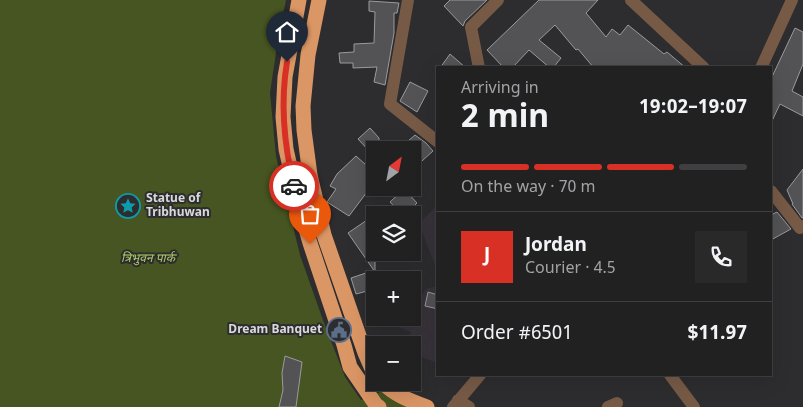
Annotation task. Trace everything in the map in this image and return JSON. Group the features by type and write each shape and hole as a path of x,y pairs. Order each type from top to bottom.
{"highway":[{"path":"299,0 285,77 283,117 286,149 310,244 350,367 362,387 379,407"},
{"path":"319,0 308,55 303,106 304,130 310,175 324,235 366,355"},
{"path":"292,177 310,175"},
{"path":"393,391 427,407"}],"street":[{"path":"408,0 390,104 436,140"},
{"path":"479,66 471,27 498,0"},
{"path":"631,0 702,66"},
{"path":"762,66 792,0"},
{"path":"772,191 802,229"},
{"path":"460,405 479,376"},
{"path":"671,376 694,407"}],"shaded area":[{"path":"436,206 436,267 421,229 421,222"},
{"path":"436,286 436,363 421,357 421,336 409,336 411,332 396,326 421,326 421,298 425,289"}],"green space":[{"name":"त्रिभुवन पार्क","path":"0,0 286,0 270,93 276,156 300,255 345,377 361,400 383,391 391,391 412,407 0,407"}],"building":[{"path":"450,0 487,0 465,21 463,26 444,6"},
{"path":"539,0 598,0 586,13 606,37 612,29 620,35 628,25 664,54 667,52 684,66 592,66 555,25 539,40 561,58 555,66 548,66 529,50 514,66 502,66 487,50"},
{"path":"369,1 399,3 397,13 394,13 394,33 385,85 374,82 377,67 353,68 353,63 340,63 339,53 354,52 354,44 374,43 375,12 369,11"},
{"path":"795,28 803,32 803,64 792,91 803,97 803,116 780,104 772,121 772,77"},
{"path":"450,54 464,66 441,66"},
{"path":"410,82 428,91 417,112 400,101"},
{"path":"370,128 379,138 379,141 366,141 366,148 358,139"},
{"path":"415,135 433,151 421,162 421,141 408,141"},
{"path":"356,156 366,165 366,193 349,216 327,202 336,189 330,186 337,174"},
{"path":"803,169 802,218 792,204 787,190"},
{"path":"396,196 410,196 417,203 414,206 394,206 390,202"},
{"path":"777,212 791,229 772,239 772,214"},
{"path":"366,221 366,259 348,233"},
{"path":"367,261 375,261 374,271"},
{"path":"366,273 366,291 356,294 351,278"},
{"path":"428,292 436,294 436,309 425,306"},
{"path":"285,356 302,362 296,407 279,407 283,390 282,373"}],"way so far":[{"path":"294,186 310,244"}],"place":[{"name":"Statue of Tribhuwan","path":"128,206"},
{"name":"Dream Banquet","path":"339,330"}],"route":[{"path":"287,62 283,117 286,149 294,186"}]}
